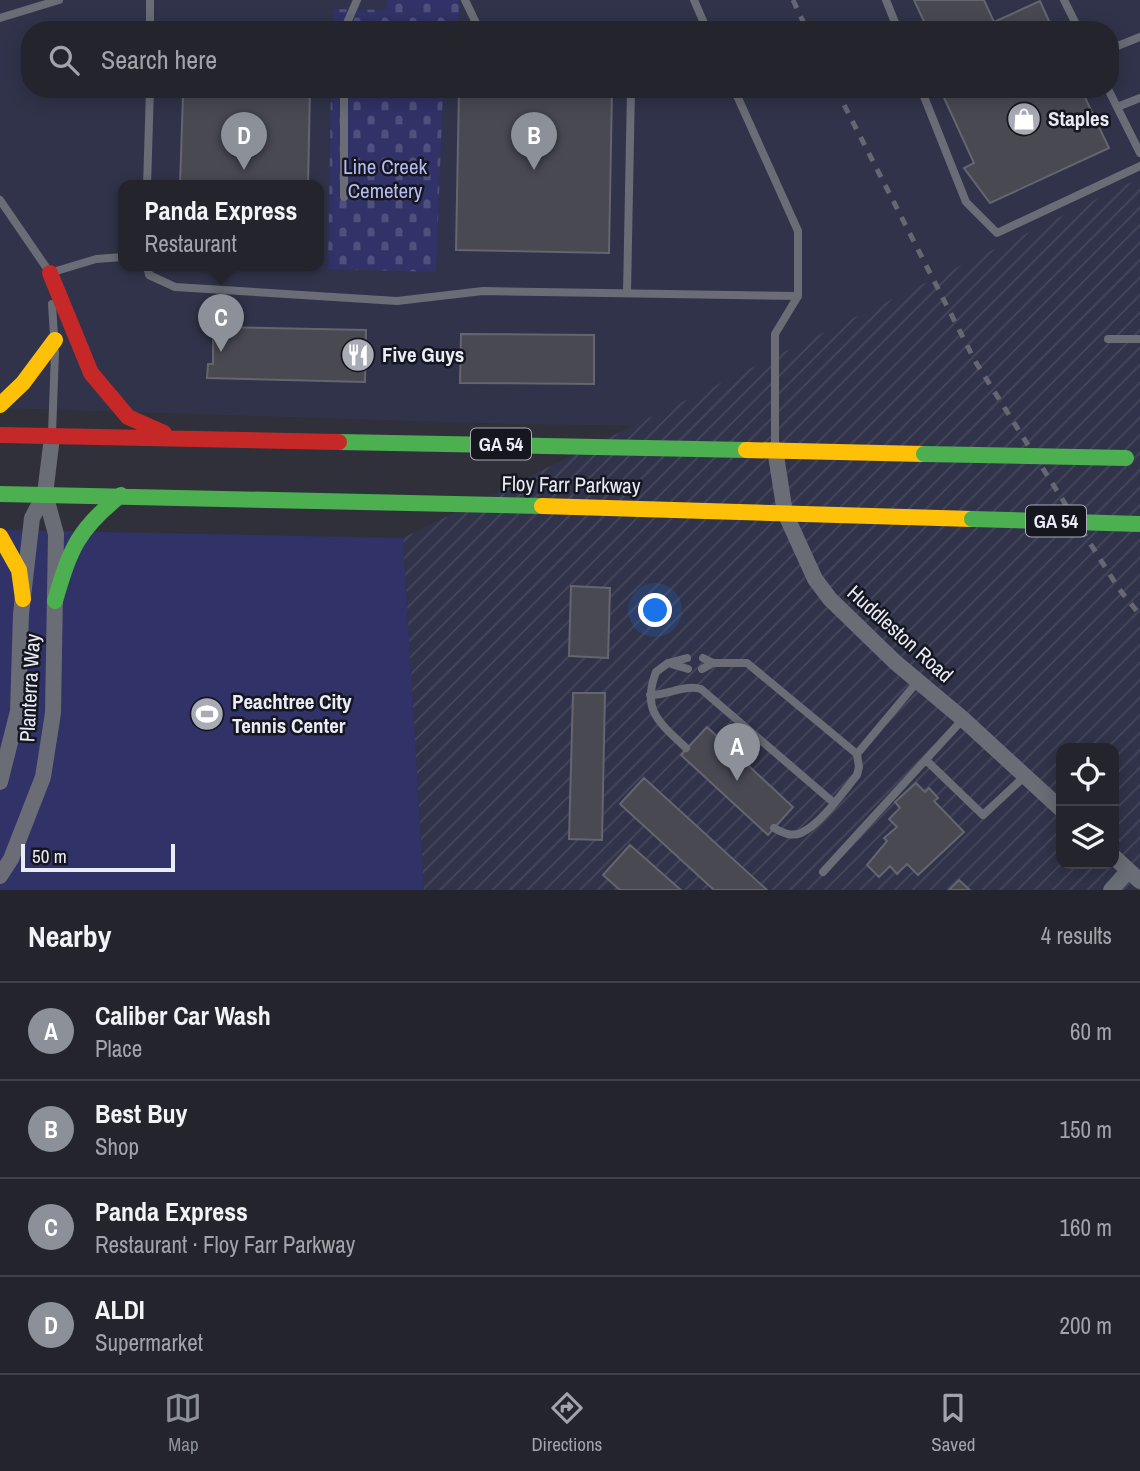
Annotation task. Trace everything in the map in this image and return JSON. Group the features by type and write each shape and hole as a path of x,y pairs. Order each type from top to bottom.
{"main road":[{"path":"50,273 92,373 108,396 128,417 175,438"},
{"path":"0,405 13,396 28,379 55,340"},
{"name":"Floy Farr Parkway","path":"0,435 1133,458"},
{"name":"Floy Farr Parkway","path":"0,494 722,510 1140,524"},
{"path":"55,601 67,559 78,535 95,516 121,495"},
{"path":"0,536 19,570 23,599"}],"street":[{"name":"Planterra Way","path":"0,782 18,711 23,599 32,518 45,494 52,437"},
{"name":"Huddleston Road","path":"775,449 785,513 815,579 830,599 1058,806"},
{"name":"Planterra Way","path":"0,876 11,859 43,777 53,713 56,534 45,494"},
{"path":"1111,890 1134,876 1119,862"}],"lane":[{"path":"0,18 59,0"},
{"path":"150,0 150,21"},
{"path":"348,21 357,0"},
{"path":"465,0 475,21"},
{"path":"694,0 703,21"},
{"path":"886,0 894,21"},
{"path":"1064,0 1074,21"},
{"path":"1119,46 1140,37"},
{"path":"148,180 150,98"},
{"path":"344,98 344,197"},
{"path":"626,293 631,98"},
{"path":"738,98 798,231 798,296 775,334 775,449"},
{"path":"925,98 966,201 997,233 1140,166"},
{"path":"1112,98 1140,153"},
{"path":"1117,107 1140,98"},
{"path":"0,200 50,273 55,340 52,437"},
{"path":"50,273 96,259 118,257"},
{"path":"148,271 149,275 175,287 397,301 482,291 798,296"},
{"path":"1108,339 1140,339"},
{"path":"686,748 654,716 650,695 656,671 668,663 687,658"},
{"path":"703,658 713,663 747,663 857,754 859,767 856,775 810,827 799,834 785,835 774,828"},
{"path":"668,663 688,669"},
{"path":"702,669 713,663"},
{"path":"857,754 918,681"},
{"path":"650,695 665,695 692,686 701,689 834,803"},
{"path":"823,872 963,719"},
{"path":"926,760 983,815 1025,776"}],"shaded area":[{"path":"0,0 1140,0 1140,433 511,424 0,408"},
{"path":"1140,178 1140,890 424,890 403,538"}],"green space":[{"path":"387,0 458,0 461,6 458,21 333,21 333,9 385,10"},
{"name":"Line Creek Cemetery","path":"331,98 443,98 436,272 328,269"},
{"name":"Peachtree City Tennis Center","path":"0,530 403,538 424,890 0,890"}],"building":[{"path":"914,0 984,0 994,21 924,21"},
{"path":"1040,1 1049,21 996,21"},
{"path":"183,98 310,98 308,180 180,180"},
{"path":"459,98 612,98 609,253 456,250"},
{"name":"Staples","path":"944,98 1085,98 1109,148 990,203 964,168 974,163"},
{"path":"213,327 366,330 365,382 207,378 208,364 213,364"},
{"path":"461,334 594,335 594,384 460,383"},
{"path":"571,586 610,588 608,658 569,656"},
{"path":"573,693 605,693 602,840 569,839"},
{"path":"707,727 793,807 768,835 681,755"},
{"path":"644,778 767,890 714,890 620,804"},
{"path":"916,783 925,792 929,788 938,798 934,801 964,832 918,875 907,864 897,874 890,866 879,877 867,865 887,841 884,838 897,827 889,819 900,808 895,802"},
{"path":"630,845 681,890 620,890 603,875"},
{"path":"959,880 970,890 949,890"}],"railway":[{"path":"793,0 803,21"},
{"path":"841,98 975,361 1119,589 1140,615"}],"traffic: fast":[{"path":"339,442 746,450"},
{"path":"924,454 1126,458"},
{"path":"0,494 542,506"},
{"path":"55,601 77,541 106,507 121,495"},
{"path":"972,519 1140,524"}],"traffic: slow":[{"path":"0,405 23,383 55,340"},
{"path":"746,450 924,454"},
{"path":"542,506 972,519"},
{"path":"0,536 19,570 23,599"}],"traffic: jam":[{"path":"50,273 91,373 128,417 164,433"},
{"path":"0,435 339,442"}],"place":[{"name":"Staples","path":"1024,119"},
{"name":"ALDI","path":"244,170"},
{"name":"Best Buy","path":"534,170"},
{"name":"Panda Express","path":"221,352"},
{"name":"Five Guys","path":"358,355"},
{"name":"Peachtree City Tennis Center","path":"207,714"},
{"name":"Caliber Car Wash","path":"737,781"}]}
